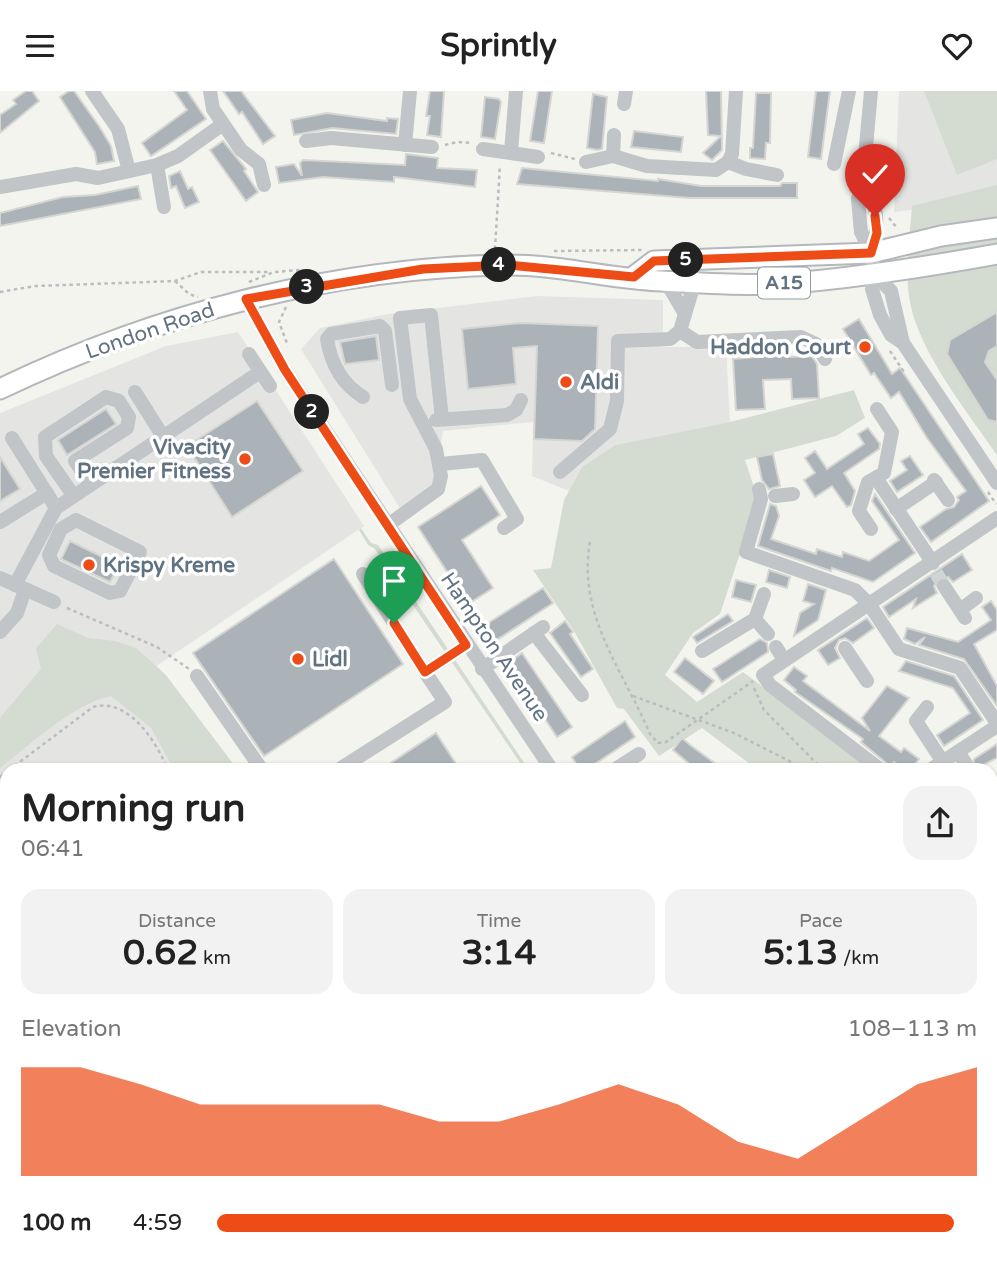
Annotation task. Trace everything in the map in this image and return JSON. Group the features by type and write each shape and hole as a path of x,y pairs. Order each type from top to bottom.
{"main road":[{"name":"A15","path":"634,277 654,261 871,253 941,236 997,228"},
{"name":"London Road","path":"1,388 122,338 246,299 435,268 507,265 662,281 777,284 874,274 997,254"}],"street":[{"path":"92,91 118,129 129,171"},
{"path":"210,91 213,109 242,150 259,164 264,185"},
{"path":"405,145 410,91"},
{"path":"511,152 516,91"},
{"path":"586,162 613,156 647,166 716,170 728,162 732,154 736,91"},
{"path":"834,164 849,91"},
{"path":"871,91 863,180 872,191 877,233 871,253 874,274 872,289 880,315 891,335 903,343 992,488"},
{"path":"0,187 76,174 99,178 157,166 178,156 223,124"},
{"path":"613,156 614,135"},
{"path":"306,141 331,138 432,147"},
{"path":"483,149 540,154"},
{"path":"728,162 746,169 777,175"},
{"path":"157,166 164,207"},
{"path":"560,472 610,429 617,401 618,341 670,339 680,331 693,282 694,260"},
{"path":"662,281 671,290 685,314"},
{"name":"Hampton Avenue","path":"246,299 285,370 547,763"},
{"path":"388,525 438,489 441,470 424,422 410,399 400,318 431,315 442,419"},
{"path":"363,397 348,388 330,357 327,339 331,334 380,326 385,331 392,384"},
{"path":"680,331 697,342 801,337 816,344 825,359"},
{"path":"249,354 270,386"},
{"path":"0,632 17,613 20,587 56,508 260,372"},
{"path":"135,392 162,435"},
{"path":"73,495 46,456 45,437 106,397 119,401 129,417 127,428 75,461 90,483"},
{"path":"424,422 507,415 516,410 521,400"},
{"path":"871,529 859,512 868,482 884,473 892,432 877,409"},
{"path":"12,438 56,508"},
{"path":"441,470 482,460 517,519 503,528"},
{"path":"876,478 933,567"},
{"path":"897,509 935,481 948,501"},
{"path":"0,522 47,493"},
{"path":"793,494 765,496 746,552 855,590 869,604 899,649 960,668 997,724 962,758 946,763"},
{"path":"872,763 758,678 780,654 838,638 869,604 933,567 997,518"},
{"path":"76,520 140,552 120,591 110,593 54,566 49,555 61,529 76,520"},
{"path":"349,763 445,702 363,574"},
{"path":"0,578 54,602"},
{"path":"944,586 963,614 976,598"},
{"path":"702,652 755,619 764,594"},
{"path":"755,619 768,634"},
{"path":"482,669 539,630 582,695"},
{"path":"838,638 867,681"},
{"path":"425,672 466,645"},
{"path":"197,676 257,763"},
{"path":"927,707 916,721 935,763"},
{"path":"625,763 639,754"}],"path":[{"path":"540,154 586,162"},
{"path":"494,253 500,165"},
{"path":"0,292 35,286 175,281 201,272 274,272"},
{"path":"175,281 189,294 201,298"},
{"path":"292,353 279,322 284,308 293,304"},
{"path":"887,346 910,380"},
{"path":"992,488 997,507"},
{"path":"590,542 587,586 594,618 650,734 658,743 666,742 758,678 764,710 816,763"},
{"path":"54,602 157,647 197,676"},
{"path":"633,696 734,733 793,763"},
{"path":"19,763 93,707 101,705 124,713 138,723 157,744 165,763"}],"shaded area":[{"path":"899,91 997,91 997,199 894,212"},
{"path":"924,91 997,91 997,159 957,175"},
{"path":"997,185 997,455 946,382 923,341 910,302 907,266 912,206"},
{"path":"536,296 663,300 663,347 726,347 730,422 615,445 582,467 569,491 532,476 533,422 443,431 435,486 401,510 301,349 320,328 388,314"},
{"path":"238,332 364,526 112,696 151,728 170,763 0,763 0,413 166,346"},
{"path":"854,390 865,418 836,436 745,460 758,499 720,614 693,633 665,675 697,702 743,672 864,763 749,763 702,728 659,756 624,709 617,708 574,631 533,570 551,568 564,500 582,467 615,445 730,422"},
{"path":"361,528 371,543 378,545 524,763 520,763 375,549 368,545 359,530"},
{"path":"57,624 88,638 115,641 136,648 165,674 233,763 170,763 151,728 111,696 67,716 6,763 0,763 0,718 41,669 36,648"}],"building":[{"path":"26,91 32,91 39,101 0,133 0,115 16,104 13,100"},
{"path":"74,91 99,126 111,146 114,161 97,164 95,152 60,97"},
{"path":"174,91 187,91 206,119 151,156 142,143 187,110"},
{"path":"223,91 241,91 275,136 263,144 242,112 239,114"},
{"path":"430,91 444,91 441,137 427,135 430,116 426,116"},
{"path":"538,91 552,91 544,143 530,141"},
{"path":"706,91 721,91 722,150 712,160 703,153 721,136 708,135"},
{"path":"816,91 830,91 821,159 808,157"},
{"path":"756,93 771,93 770,143 766,143 765,159 750,158"},
{"path":"593,94 607,97 602,149 597,150 587,148"},
{"path":"485,97 499,99 501,102 495,139 481,137"},
{"path":"327,113 387,121 387,118 398,119 396,134 332,128 294,135 291,120"},
{"path":"634,131 683,137 681,152 631,147"},
{"path":"223,141 246,169 244,171 258,192 246,201 210,150"},
{"path":"406,154 438,158 437,168 477,170 475,187 394,177 394,182 323,177 279,183 276,167 294,164 302,176 300,163 303,160 405,165"},
{"path":"522,168 658,179 701,186 780,186 782,183 797,183 797,198 690,198 517,184"},
{"path":"180,171 188,189 192,187 199,202 185,208 176,186 171,188 169,176"},
{"path":"138,186 141,199 0,226 0,213 63,197 95,195"},
{"path":"997,312 997,346 989,351 985,362 997,380 997,422 988,420 947,354 950,340"},
{"path":"859,319 892,374 900,368 989,501 931,542 920,527 946,509 954,507 959,500 957,497 966,491 927,438 899,392 891,398 874,373 871,375 843,329"},
{"name":"Aldi","path":"521,323 598,326 595,429 582,441 534,439 537,346 513,348 516,384 468,389 462,329"},
{"path":"376,336 379,360 345,364 340,342"},
{"path":"791,354 791,357 812,356 817,364 819,398 792,399 791,379 763,380 765,409 736,410 733,359"},
{"name":"Vivacity Premier Fitness","path":"257,401 303,471 232,517 187,446"},
{"path":"106,409 116,424 67,455 58,440"},
{"path":"868,428 880,444 879,449 844,473 855,491 851,505 847,507 832,486 815,497 804,480 815,473 805,458 815,451 827,469 864,444 858,434"},
{"path":"773,454 780,486 769,489 762,480 757,457"},
{"path":"910,456 923,475 897,492 890,481 907,470 901,461"},
{"path":"0,457 20,489 0,501"},
{"path":"481,486 500,515 462,540 493,588 468,604 418,527"},
{"path":"875,494 915,553 873,582 758,546 770,504 776,506 779,516 771,539 816,554 817,549 842,557 843,552 869,561 899,540 872,501"},
{"name":"Krispy Kreme","path":"70,541 119,565 110,582 61,559"},
{"path":"962,554 972,570 953,582 948,577 939,578 934,586 937,593 913,608 916,599 889,617 883,607"},
{"name":"Lidl","path":"334,559 403,664 264,756 193,653"},
{"path":"769,570 790,577 787,588 766,582"},
{"path":"736,580 756,585 751,602 732,597"},
{"path":"808,584 826,590 818,620 794,636 800,613 814,604 803,601"},
{"path":"543,588 553,603 492,643 482,627"},
{"path":"991,601 997,610 997,630 974,644 997,686 997,706 964,659 919,645 925,637 915,644 904,639 907,628 958,642 991,620 982,607"},
{"path":"728,614 733,621 697,643 693,637"},
{"path":"867,618 874,628 853,643 845,638 839,640 835,648 840,658 828,665 818,650"},
{"path":"565,621 573,632 570,634 593,669 581,677 550,633"},
{"path":"760,639 767,643 768,652 722,682 713,669"},
{"path":"522,653 572,727 557,737 508,663"},
{"path":"685,658 714,681 703,694 674,672"},
{"path":"906,661 954,676 983,720 944,746 937,735 970,713 953,688 899,671"},
{"path":"794,667 807,676 803,681 870,731 862,718 887,686 909,698 879,736 901,752 904,748 919,759 916,763 886,763 861,742 863,739 795,692 784,680"},
{"path":"625,721 635,737 596,763 576,763 572,757"},
{"path":"436,733 455,763 391,763"},
{"path":"682,738 714,763 688,763 673,750"},
{"path":"997,744 997,758 987,763 974,763 974,759"}],"tunnel":[{"path":"936,573 944,586"}],"place":[{"name":"Haddon Court","path":"865,347"},
{"name":"Aldi","path":"566,382"},
{"name":"Vivacity Premier Fitness","path":"245,459"},
{"name":"Krispy Kreme","path":"89,565"},
{"name":"Lidl","path":"298,659"}],"route":[{"path":"394,623 425,672 466,645 285,370 246,299 423,269 507,265 634,277 654,261 871,253 877,233 875,216"}]}
